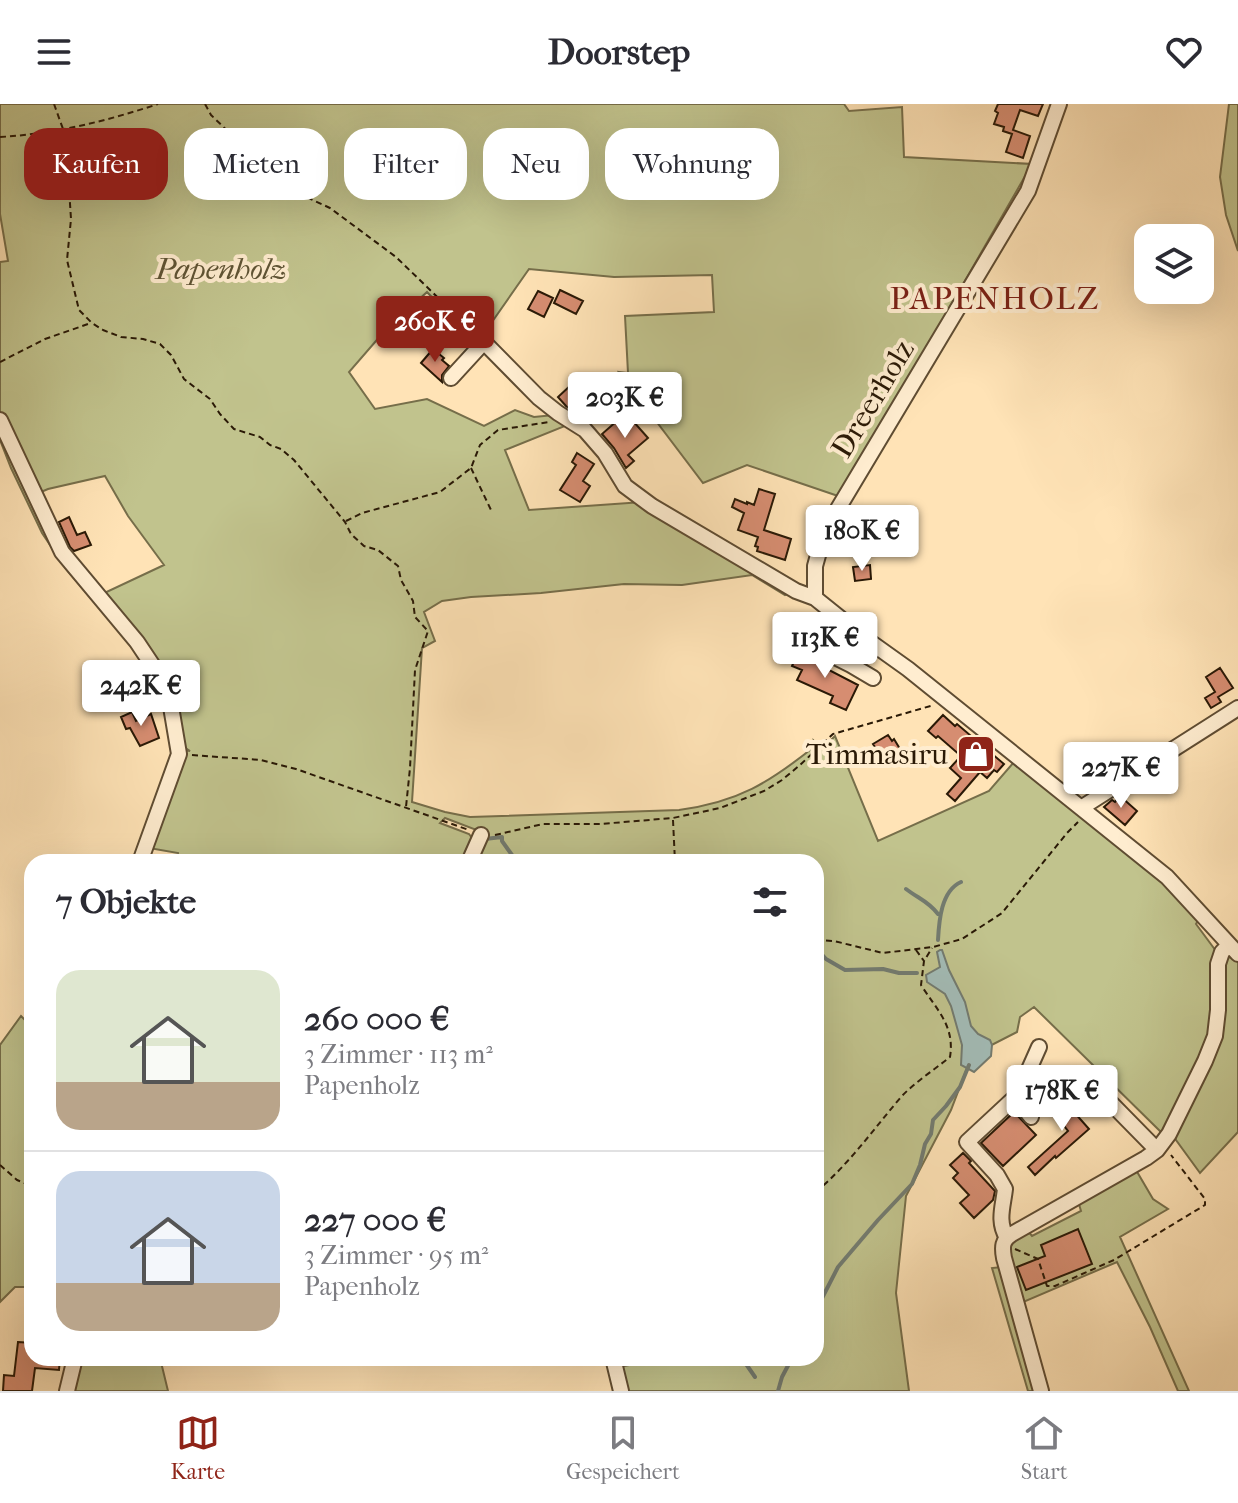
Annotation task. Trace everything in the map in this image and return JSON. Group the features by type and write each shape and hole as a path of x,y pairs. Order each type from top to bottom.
{"street":[{"name":"Dreerholz","path":"815,598 815,566 822,541 839,507 1028,191 1059,104"},
{"path":"469,327 539,398 595,440 625,486 796,591 815,598 950,701 1167,877 1234,950"},
{"path":"451,378 484,342"},
{"path":"0,420 62,552 137,642 165,684 171,701 179,754 143,854"},
{"path":"799,639 873,678"},
{"path":"851,665 866,639"},
{"path":"1081,808 1238,708"},
{"path":"473,854 481,835"},
{"path":"1005,1241 1157,1150 1177,1119 1215,1036 1218,964 1222,952 1234,950"},
{"path":"1027,1087 1027,1074 1039,1047"},
{"path":"1041,1391 1004,1258 1005,1241 1000,1215 1005,1189 997,1175 967,1142 1027,1087 1058,1082 1090,1089 1104,1096 1157,1150"},
{"path":"1015,1097 1031,1117"},
{"path":"67,1391 73,1366"},
{"path":"615,1366 621,1391"}],"path":[{"path":"54,104 63,128"},
{"path":"69,128 100,123 158,104"},
{"path":"205,104 211,115 287,188 330,208 396,257 469,327"},
{"path":"0,137 24,135"},
{"path":"69,200 71,219 67,260 79,310 103,330 121,337 160,344 171,355 184,379 210,399 234,429 260,437 288,454 345,522 351,534 364,546 378,550 398,566 401,580 413,601 415,617 428,631 415,670 406,807"},
{"path":"0,362 45,339 92,323"},
{"path":"345,522 362,513 440,492 471,468 480,445 498,430 548,423 558,413"},
{"path":"471,468 491,510"},
{"path":"179,754 261,760 296,769 491,836 543,824 600,824 673,818 720,808 764,791 800,765 833,734 950,701"},
{"path":"673,818 675,854"},
{"path":"824,940 883,953 933,947 962,939 1002,913 1067,833"},
{"path":"824,1185 863,1145 903,1095 950,1057 952,1042 949,1028 921,985 924,961 933,947"},
{"path":"915,949 924,961"},
{"path":"1005,1241 1038,1259 1047,1286 1055,1286 1114,1260 1205,1205 1205,1199 1176,1159 1167,1152 1157,1150"},
{"path":"0,1165 24,1183"}],"green space":[{"name":"Papenholz","path":"0,104 844,104 849,111 902,107 904,157 1032,164 841,497 747,465 703,483 619,372 628,373 625,316 714,312 712,275 614,277 529,269 485,332 464,331 427,292 382,334 349,372 375,409 427,399 484,426 515,410 534,417 554,415 565,426 505,450 529,510 643,502 791,592 785,595 752,575 682,585 624,584 442,601 424,612 435,641 422,648 412,802 470,817 679,810 719,802 752,789 815,746 814,741 822,749 835,736 878,841 989,791 1014,762 1161,880 1199,919 1196,924 1216,951 1213,1031 1164,1135 1034,1007 1020,1017 1017,1032 972,1055 951,1110 906,1196 896,1293 909,1391 625,1391 620,1367 625,1366 824,1366 824,854 475,854 482,832 445,818 440,823 472,838 468,854 178,854 149,848 175,749 190,751 184,747 175,699 120,629 66,569 42,533 0,440 0,262 8,261 0,214","holes":["105,476 128,516 164,565 96,597 42,519 41,492"]},
{"path":"1229,104 1238,104 1238,251 1226,215 1220,177"},
{"path":"1230,957 1238,961 1238,1132 1200,1173 1173,1132 1207,1063 1221,973"},
{"path":"21,1016 24,1019 24,1287 15,1287 0,1302 0,1045"},
{"path":"1136,1170 1153,1199 1168,1209 1120,1237 1189,1391 1178,1391 1117,1262 1023,1302 1047,1391 1028,1391 992,1268 1011,1266 1011,1244 1027,1230 1032,1236 1081,1211 1078,1201"},
{"path":"77,1366 162,1366 168,1391 72,1391"}],"water":[{"path":"940,950 965,1002 971,1026 992,1045 991,1056 974,1072 961,1065 962,1045 945,994 927,982 926,975 940,967 937,952"}],"building":[{"path":"998,104 1043,104 1038,116 1020,110 1013,130 1030,136 1023,158 1006,152 1012,134 994,124"},
{"path":"560,290 583,301 576,314 554,303"},
{"path":"538,291 553,298 544,317 528,309"},
{"path":"433,349 449,366 442,375 442,382 421,363"},
{"path":"571,385 585,400 573,411 558,397"},
{"path":"618,420 624,428 633,421 648,438 628,455 634,461 626,468 602,434"},
{"path":"577,453 594,464 583,481 590,486 580,502 560,490 576,465 572,462"},
{"path":"759,489 775,494 764,530 791,539 785,560 757,551 758,537 738,530 744,513 732,507 735,499 754,505"},
{"path":"69,517 77,535 85,532 91,545 74,551 70,547 59,522"},
{"path":"870,565 871,579 855,581 853,567"},
{"path":"799,650 858,685 846,710 830,703 833,696 797,680 802,670 792,666"},
{"path":"128,667 135,677 113,692 106,683"},
{"path":"1220,668 1233,688 1218,697 1221,702 1211,708 1205,698 1215,692 1206,677"},
{"path":"132,712 136,721 151,714 159,738 140,746 121,717"},
{"path":"943,715 1004,764 987,778 980,772 955,801 947,794 961,778 950,768 961,756 928,731"},
{"path":"888,735 900,749 883,759 873,744"},
{"path":"1120,796 1137,811 1125,825 1104,807"},
{"path":"1065,1095 1077,1108 1073,1111 1089,1129 1035,1175 1028,1167 1068,1131 1049,1107"},
{"path":"1014,1112 1036,1135 1003,1166 981,1143"},
{"path":"963,1153 995,1191 993,1200 974,1218 960,1203 969,1195 953,1178 958,1173 950,1165"},
{"path":"1078,1229 1092,1264 1026,1290 1017,1267 1045,1256 1041,1245"},
{"path":"18,1342 24,1342 24,1366 59,1366 59,1370 35,1368 32,1391 3,1391 4,1375 14,1376"}],"waterway":[{"path":"485,839 502,837 511,854"},
{"path":"938,940 945,899 961,882"},
{"path":"906,889 938,914"},
{"path":"824,957 845,970 883,969 917,973"},
{"path":"824,1294 838,1267 912,1184 931,1134 933,1120 960,1087 969,1065"},
{"path":"747,1366 755,1377"},
{"path":"778,1391 788,1366"}],"place":[{"name":"Timmasiru","path":"976,754"}],"district":[{"name":"PAPENHOLZ","path":"995,298"}]}
